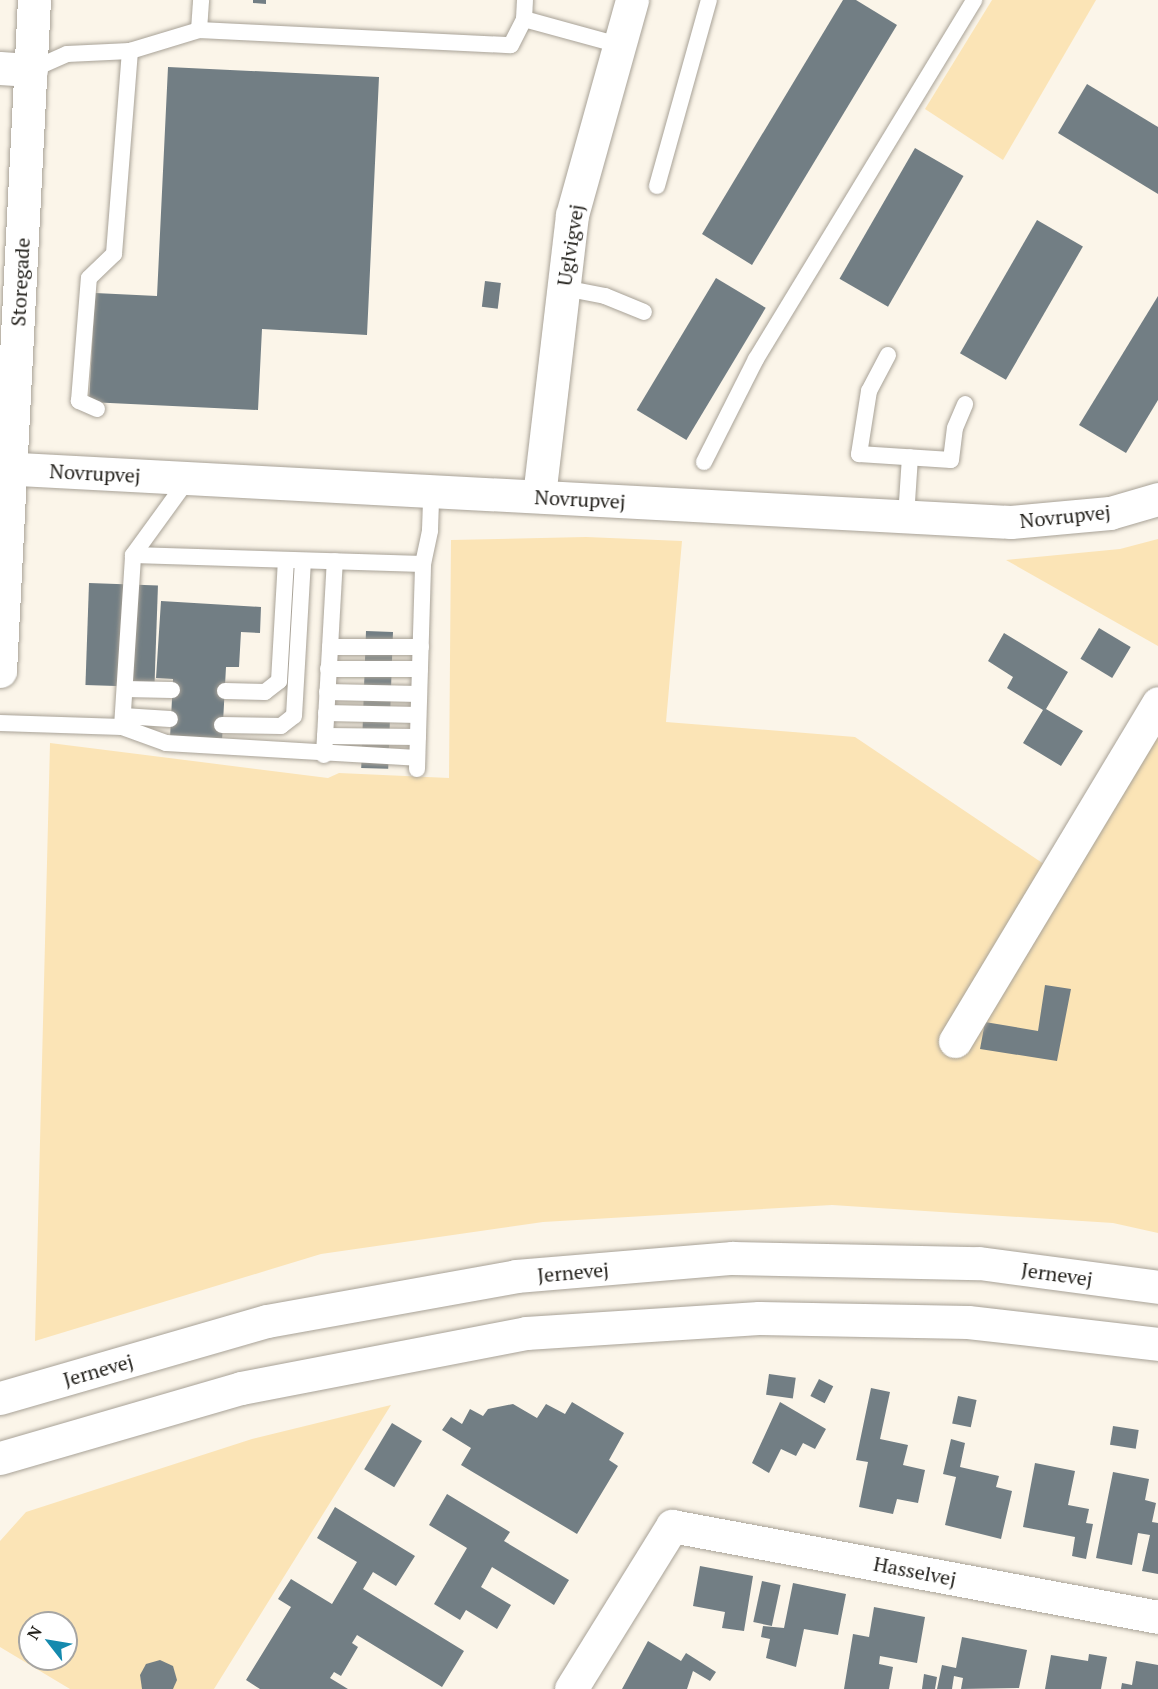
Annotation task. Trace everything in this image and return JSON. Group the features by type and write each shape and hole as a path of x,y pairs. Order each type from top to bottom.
{"main road":[{"name":"Storegade","path":"0,671 15,69 34,0"},
{"name":"Uglvigvej","path":"539,496 572,215 632,0"},
{"name":"Novrupvej","path":"5,468 431,493 539,496 1011,522 1110,513 1158,499"},
{"path":"955,1041 1158,704"},
{"name":"Jernevej","path":"0,1398 267,1321 516,1276 744,1258 979,1263 1158,1287"},
{"path":"0,1458 241,1388 526,1333 759,1318 968,1322 1158,1344"},
{"name":"Hasselvej","path":"570,1689 672,1526 1158,1617"}],"lane":[{"path":"199,30 201,0"},
{"path":"15,69 80,51 130,51 199,30 511,45 524,19 525,0"},
{"path":"657,186 709,0"},
{"path":"704,462 756,359 974,0"},
{"path":"524,19 620,45"},
{"path":"97,410 79,401 89,278 114,254 130,51"},
{"path":"564,288 605,296 644,312"},
{"path":"888,355 869,391 858,454 951,460 955,428 965,404"},
{"path":"906,517 910,457"},
{"path":"122,721 133,555 189,478"},
{"path":"122,721 166,743 417,764 423,564 430,530 431,493"},
{"path":"133,555 423,564"},
{"path":"225,691 265,692 279,681 286,561"},
{"path":"222,725 281,726 294,716 303,561"},
{"path":"324,755 335,561"},
{"path":"330,647 421,646"},
{"path":"328,669 420,669"},
{"path":"125,689 172,690"},
{"path":"327,692 419,693"},
{"path":"326,713 418,715"},
{"path":"0,723 170,719"},
{"path":"325,736 418,737"}],"shaded area":[{"path":"992,0 1096,0 1003,160 925,109"},
{"path":"586,537 682,541 666,722 855,737 1069,881 1158,730 1158,1233 1113,1223 832,1205 543,1222 321,1254 35,1341 50,743 328,778 339,773 449,778 451,540"},
{"path":"1158,539 1158,646 1006,560 1120,549"},
{"path":"391,1405 214,1689 70,1689 40,1671 78,1671 78,1611 18,1611 18,1658 0,1647 0,1541 26,1512 252,1439"}],"building":[{"path":"253,0 266,0 266,4 253,3"},
{"path":"843,0 856,0 897,25 752,265 702,234"},
{"path":"168,67 379,77 367,335 262,329 258,410 89,402 95,293 157,296"},
{"path":"1087,84 1158,127 1158,194 1058,133"},
{"path":"915,148 963,176 888,307 840,279"},
{"path":"1037,220 1083,246 1006,380 960,353"},
{"path":"716,278 766,308 686,440 637,410"},
{"path":"485,281 501,283 498,309 482,307"},
{"path":"1158,296 1158,400 1126,453 1079,425"},
{"path":"89,583 158,585 154,687 85,685"},
{"path":"161,601 261,607 260,633 241,632 239,667 226,667 222,741 170,738 173,679 156,678"},
{"path":"1099,628 1131,647 1112,678 1080,659"},
{"path":"366,631 393,632 388,769 361,768"},
{"path":"1004,633 1068,672 1046,709 1083,731 1061,766 1023,743 1043,710 1007,688 1013,677 988,661"},
{"path":"1045,985 1071,989 1057,1061 980,1049 985,1022 1038,1031"},
{"path":"769,1374 796,1378 793,1399 766,1395"},
{"path":"819,1379 833,1386 825,1403 810,1396"},
{"path":"871,1388 890,1392 880,1439 908,1445 903,1465 925,1470 918,1503 897,1499 893,1514 859,1507 868,1462 856,1460"},
{"path":"958,1396 977,1400 971,1427 952,1423"},
{"path":"572,1402 624,1433 609,1460 618,1466 577,1534 461,1465 471,1448 442,1430 451,1417 462,1424 470,1409 483,1416 488,1409 513,1404 537,1418 546,1404 565,1414"},
{"path":"780,1402 826,1429 815,1449 803,1443 796,1456 781,1449 769,1473 752,1463"},
{"path":"392,1423 422,1441 394,1487 364,1469"},
{"path":"1113,1426 1139,1430 1136,1449 1110,1445"},
{"path":"951,1439 965,1443 960,1467 999,1476 996,1487 1012,1491 1001,1539 945,1525 956,1477 943,1474"},
{"path":"1035,1463 1075,1471 1068,1505 1089,1509 1086,1523 1093,1524 1086,1559 1072,1556 1075,1537 1023,1527"},
{"path":"1113,1472 1149,1479 1145,1500 1156,1503 1152,1522 1158,1523 1158,1574 1142,1571 1150,1535 1138,1533 1132,1565 1096,1558"},
{"path":"447,1494 510,1532 504,1541 569,1580 554,1605 492,1567 481,1587 511,1605 497,1629 466,1610 460,1620 434,1604 467,1548 429,1525"},
{"path":"335,1507 415,1556 396,1586 373,1572 363,1589 464,1651 442,1687 357,1635 352,1643 358,1647 341,1676 334,1672 330,1678 348,1689 260,1689 246,1680 291,1607 278,1599 291,1579 332,1604 357,1562 317,1538"},
{"path":"700,1566 753,1576 744,1631 722,1628 725,1612 693,1606"},
{"path":"762,1581 781,1585 772,1626 753,1622"},
{"path":"793,1583 846,1594 838,1635 804,1629 796,1667 766,1658 770,1639 761,1637 763,1626 784,1628"},
{"path":"874,1607 925,1617 917,1663 880,1656 879,1664 893,1667 889,1689 844,1689 853,1634 869,1637"},
{"path":"962,1637 1027,1650 1019,1688 961,1689 963,1678 954,1676 952,1689 937,1689 942,1665 956,1668"},
{"path":"648,1641 681,1661 686,1653 716,1672 710,1681 693,1671 687,1689 622,1689"},
{"path":"1089,1654 1107,1657 1101,1689 1045,1689 1051,1655 1088,1661"},
{"path":"160,1660 173,1666 177,1680 173,1689 142,1689 140,1675 146,1664"},
{"path":"1136,1661 1158,1665 1158,1689 1121,1689 1122,1683 1132,1685"},
{"path":"924,1674 937,1677 935,1689 922,1689"}]}
